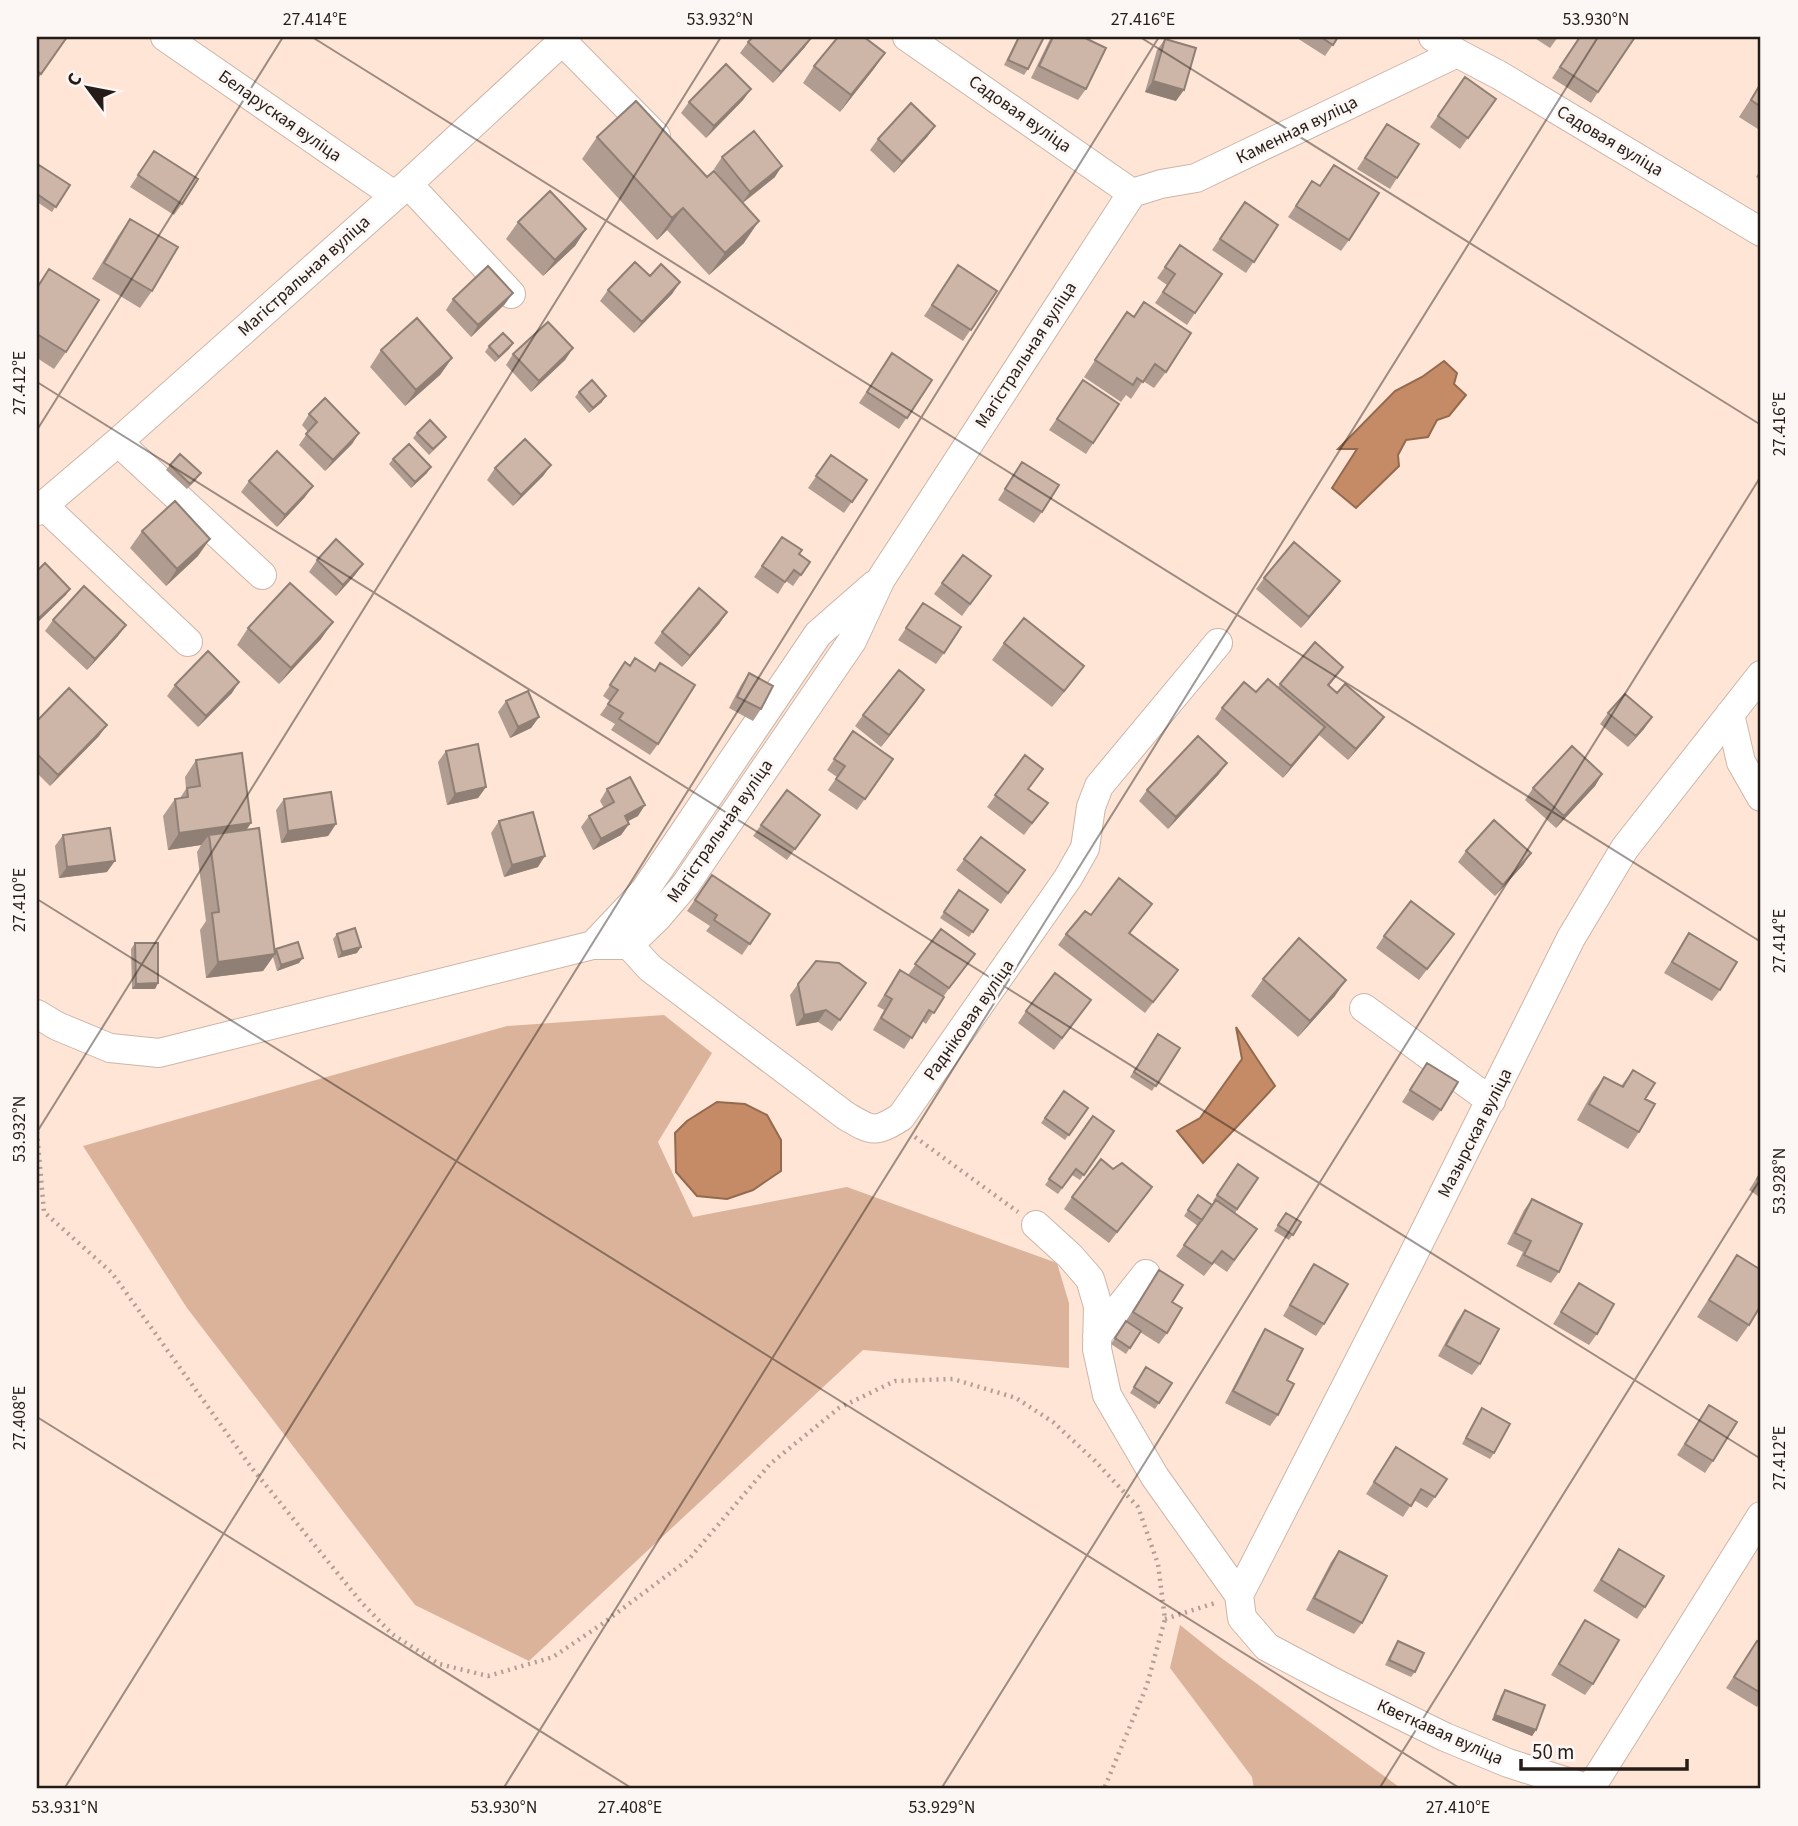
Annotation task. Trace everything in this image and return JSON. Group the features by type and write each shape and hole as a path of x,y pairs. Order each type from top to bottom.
{"street":[{"name":"Беларуская вуліца","path":"165,37 401,190 511,294"},
{"name":"Садовая вуліца","path":"907,37 1132,193"},
{"name":"Садовая вуліца","path":"1433,37 1761,232"},
{"name":"Магістральная вуліца","path":"40,508 401,190 565,39"},
{"path":"565,39 676,156"},
{"name":"Каменная вуліца","path":"1132,193 1161,184 1196,178 1457,53"},
{"name":"Магістральная вуліца","path":"628,945 657,918 693,873 852,641 881,579 1132,193"},
{"path":"118,442 262,575"},
{"path":"40,508 188,642"},
{"path":"593,945 645,890 818,634 881,579"},
{"name":"Радніковая вуліца","path":"893,1122 901,1117 1068,878 1085,848 1091,807 1099,786 1218,643"},
{"name":"Мазырская вуліца","path":"1240,1606 1571,938 1625,848 1761,675"},
{"path":"1730,714 1741,762 1761,797"},
{"path":"37,1014 57,1026 110,1048 159,1053 593,945 628,945 650,968 846,1116 869,1129 882,1128 893,1122"},
{"path":"1364,1008 1491,1101"},
{"name":"Кветкавая вуліца","path":"1036,1225 1070,1256 1090,1279 1098,1306 1097,1349 1107,1395 1155,1477 1267,1647 1445,1737 1508,1763 1591,1789 1761,1516"},
{"path":"1097,1336 1146,1274"}],"path":[{"path":"893,1122 1036,1225"},
{"path":"37,1132 44,1212 112,1273 251,1466 361,1602 392,1634 439,1664 488,1676 554,1657 689,1559 770,1464 839,1408 895,1381 953,1378 1016,1398 1053,1422 1095,1461 1138,1507 1158,1564 1165,1619 1147,1685 1104,1789"},
{"path":"1165,1619 1240,1606"}],"shaded area":[{"path":"1444,361 1457,373 1454,384 1466,395 1449,416 1437,420 1428,437 1406,440 1398,455 1399,466 1356,508 1332,488 1357,449 1338,449 1395,391 1422,377"},
{"path":"664,1015 712,1053 658,1142 693,1217 847,1187 1057,1263 1069,1303 1069,1368 863,1350 529,1661 415,1605 187,1308 83,1146 507,1026"},
{"path":"1236,1027 1275,1086 1203,1163 1177,1131 1200,1118 1242,1059"},
{"path":"717,1102 745,1104 767,1115 781,1140 781,1171 753,1190 727,1199 697,1196 676,1172 675,1133 687,1121"},
{"path":"1180,1625 1402,1789 1254,1789 1252,1777 1170,1668"}],"building":[{"path":"37,37 67,37 41,74 37,71"},
{"path":"753,37 812,37 781,72 748,42"},
{"path":"838,37 864,37 885,53 851,95 814,66"},
{"path":"1019,37 1044,37 1028,69 1008,60"},
{"path":"1053,37 1083,37 1106,48 1086,89 1039,66"},
{"path":"1321,37 1338,37 1333,45"},
{"path":"1580,37 1635,37 1598,92 1560,67"},
{"path":"1165,39 1196,48 1184,90 1153,81"},
{"path":"726,64 751,89 714,126 689,102"},
{"path":"1465,77 1496,99 1468,138 1438,116"},
{"path":"1761,83 1761,107 1751,100"},
{"path":"636,101 707,177 714,171 759,221 725,253 683,208 672,218 597,137"},
{"path":"911,103 935,126 902,162 878,139"},
{"path":"1387,124 1419,144 1397,178 1365,158"},
{"path":"754,131 782,166 750,192 722,157"},
{"path":"154,151 198,179 182,204 138,175"},
{"path":"39,165 70,185 56,207 37,194"},
{"path":"1334,165 1379,193 1349,240 1296,206 1312,181 1320,186"},
{"path":"550,191 586,229 555,260 518,222"},
{"path":"1245,202 1278,225 1254,262 1220,239"},
{"path":"130,219 178,247 152,291 104,263"},
{"path":"1180,245 1222,274 1195,313 1163,292 1175,274 1165,267"},
{"path":"635,262 650,276 661,264 680,282 642,322 608,290"},
{"path":"958,265 997,291 971,330 932,305"},
{"path":"488,266 513,293 478,325 453,299"},
{"path":"49,269 99,300 66,352 37,334 37,288"},
{"path":"1144,302 1191,333 1166,372 1155,364 1143,382 1137,378 1133,385 1095,360 1127,312 1134,317"},
{"path":"417,318 452,358 416,390 381,350"},
{"path":"548,322 573,348 539,381 513,354"},
{"path":"503,333 513,343 499,357 489,346"},
{"path":"892,353 932,380 907,418 867,392"},
{"path":"592,380 606,396 593,408 579,392"},
{"path":"1083,380 1119,404 1093,443 1057,419"},
{"path":"325,398 359,433 333,460 306,434 317,422 309,414"},
{"path":"430,420 446,437 433,449 417,433"},
{"path":"525,439 551,465 521,495 495,468"},
{"path":"409,444 431,467 415,482 393,459"},
{"path":"277,451 313,486 285,515 249,481"},
{"path":"180,454 201,473 190,484 170,465"},
{"path":"831,455 867,480 852,502 816,476"},
{"path":"1022,462 1059,485 1042,512 1005,489"},
{"path":"175,501 210,539 177,569 142,531"},
{"path":"782,537 802,550 799,554 810,562 801,575 794,570 785,582 762,566"},
{"path":"336,539 363,564 343,585 317,560"},
{"path":"1294,542 1340,581 1309,617 1264,578"},
{"path":"963,555 991,576 970,604 942,583"},
{"path":"45,563 70,589 39,618 37,571"},
{"path":"290,583 333,622 291,668 248,628"},
{"path":"84,586 126,625 95,659 53,620"},
{"path":"699,588 727,612 690,656 662,632"},
{"path":"923,603 961,627 944,653 906,628"},
{"path":"1024,618 1084,666 1064,691 1004,643"},
{"path":"1315,642 1343,667 1328,685 1337,693 1345,684 1384,717 1356,749 1280,684"},
{"path":"208,651 239,682 206,716 175,685"},
{"path":"635,658 655,671 660,663 695,685 658,744 619,719 623,713 608,704 618,690 610,685 625,662 630,666"},
{"path":"899,670 924,690 889,735 863,715"},
{"path":"749,673 773,686 761,709 737,697"},
{"path":"1268,679 1325,727 1291,766 1222,708 1244,682 1256,692"},
{"path":"69,688 107,725 58,775 37,754 37,721"},
{"path":"528,691 539,717 518,727 506,701"},
{"path":"1625,694 1652,717 1636,736 1608,713"},
{"path":"853,731 893,759 865,799 836,779 845,766 834,759"},
{"path":"1198,736 1227,763 1176,817 1147,790"},
{"path":"478,744 486,787 455,794 446,751"},
{"path":"1572,746 1602,774 1564,816 1533,788"},
{"path":"242,753 251,823 179,833 175,799 188,797 187,788 200,786 196,760"},
{"path":"1025,755 1043,769 1028,789 1048,803 1032,823 995,795"},
{"path":"630,777 645,805 625,816 629,824 601,839 589,816 614,802 607,789"},
{"path":"787,790 820,815 795,849 761,825"},
{"path":"331,792 336,824 288,831 284,799"},
{"path":"533,812 545,856 512,865 499,821"},
{"path":"1494,820 1531,853 1503,885 1466,851"},
{"path":"110,828 115,861 67,867 63,835"},
{"path":"259,828 275,954 218,962 212,913 219,912 209,835"},
{"path":"981,837 1025,870 1008,893 964,859"},
{"path":"712,875 770,914 750,944 714,920 717,915 695,900"},
{"path":"1119,878 1152,904 1129,933 1178,970 1153,1002 1066,934 1085,911 1091,915"},
{"path":"959,890 988,910 973,932 944,912"},
{"path":"1411,901 1454,934 1427,969 1384,936"},
{"path":"355,928 361,947 342,952 337,934"},
{"path":"941,929 975,954 949,988 915,964"},
{"path":"1689,933 1737,962 1720,990 1672,962"},
{"path":"1299,938 1346,980 1310,1021 1263,979"},
{"path":"298,942 303,958 281,965 276,949"},
{"path":"135,943 158,943 158,983 136,984"},
{"path":"816,961 839,963 866,983 840,1020 826,1010 804,1015 798,984"},
{"path":"900,970 944,997 934,1013 929,1010 912,1038 881,1018 892,999 885,995"},
{"path":"1055,973 1091,1000 1062,1038 1026,1011"},
{"path":"1158,1034 1180,1048 1156,1086 1134,1072"},
{"path":"1427,1063 1458,1082 1441,1110 1410,1090"},
{"path":"1633,1070 1655,1083 1645,1099 1655,1104 1639,1132 1589,1104 1604,1077 1623,1087"},
{"path":"1064,1091 1088,1108 1069,1135 1045,1118"},
{"path":"1093,1116 1114,1131 1084,1175 1076,1169 1062,1188 1049,1179"},
{"path":"1101,1159 1113,1169 1122,1163 1152,1187 1117,1232 1072,1197"},
{"path":"1238,1164 1258,1178 1237,1209 1217,1195"},
{"path":"1198,1195 1212,1205 1202,1220 1188,1210"},
{"path":"1532,1199 1582,1224 1559,1272 1524,1255 1531,1241 1515,1233"},
{"path":"1216,1200 1257,1229 1234,1260 1222,1251 1212,1264 1184,1245"},
{"path":"1286,1213 1301,1222 1293,1235 1278,1225"},
{"path":"1737,1255 1761,1270 1761,1305 1749,1325 1709,1300"},
{"path":"1314,1264 1348,1284 1324,1324 1290,1305"},
{"path":"1159,1270 1183,1285 1172,1302 1182,1308 1167,1333 1133,1312"},
{"path":"1579,1283 1614,1304 1597,1334 1561,1312"},
{"path":"1465,1310 1499,1329 1480,1364 1446,1345"},
{"path":"1126,1321 1141,1331 1130,1348 1115,1338"},
{"path":"1265,1329 1303,1349 1287,1380 1294,1384 1278,1415 1233,1391"},
{"path":"1146,1367 1172,1383 1159,1403 1134,1387"},
{"path":"1709,1405 1737,1422 1713,1461 1685,1444"},
{"path":"1482,1408 1510,1424 1494,1453 1466,1438"},
{"path":"1396,1447 1447,1479 1435,1497 1421,1489 1411,1506 1374,1482"},
{"path":"1619,1549 1664,1576 1645,1607 1601,1580"},
{"path":"1339,1551 1387,1576 1362,1623 1314,1598"},
{"path":"1585,1620 1619,1640 1593,1684 1559,1664"},
{"path":"1398,1641 1424,1653 1415,1672 1389,1660"},
{"path":"1757,1641 1761,1643 1761,1693 1734,1677"},
{"path":"1505,1690 1545,1705 1536,1730 1495,1715"}]}
